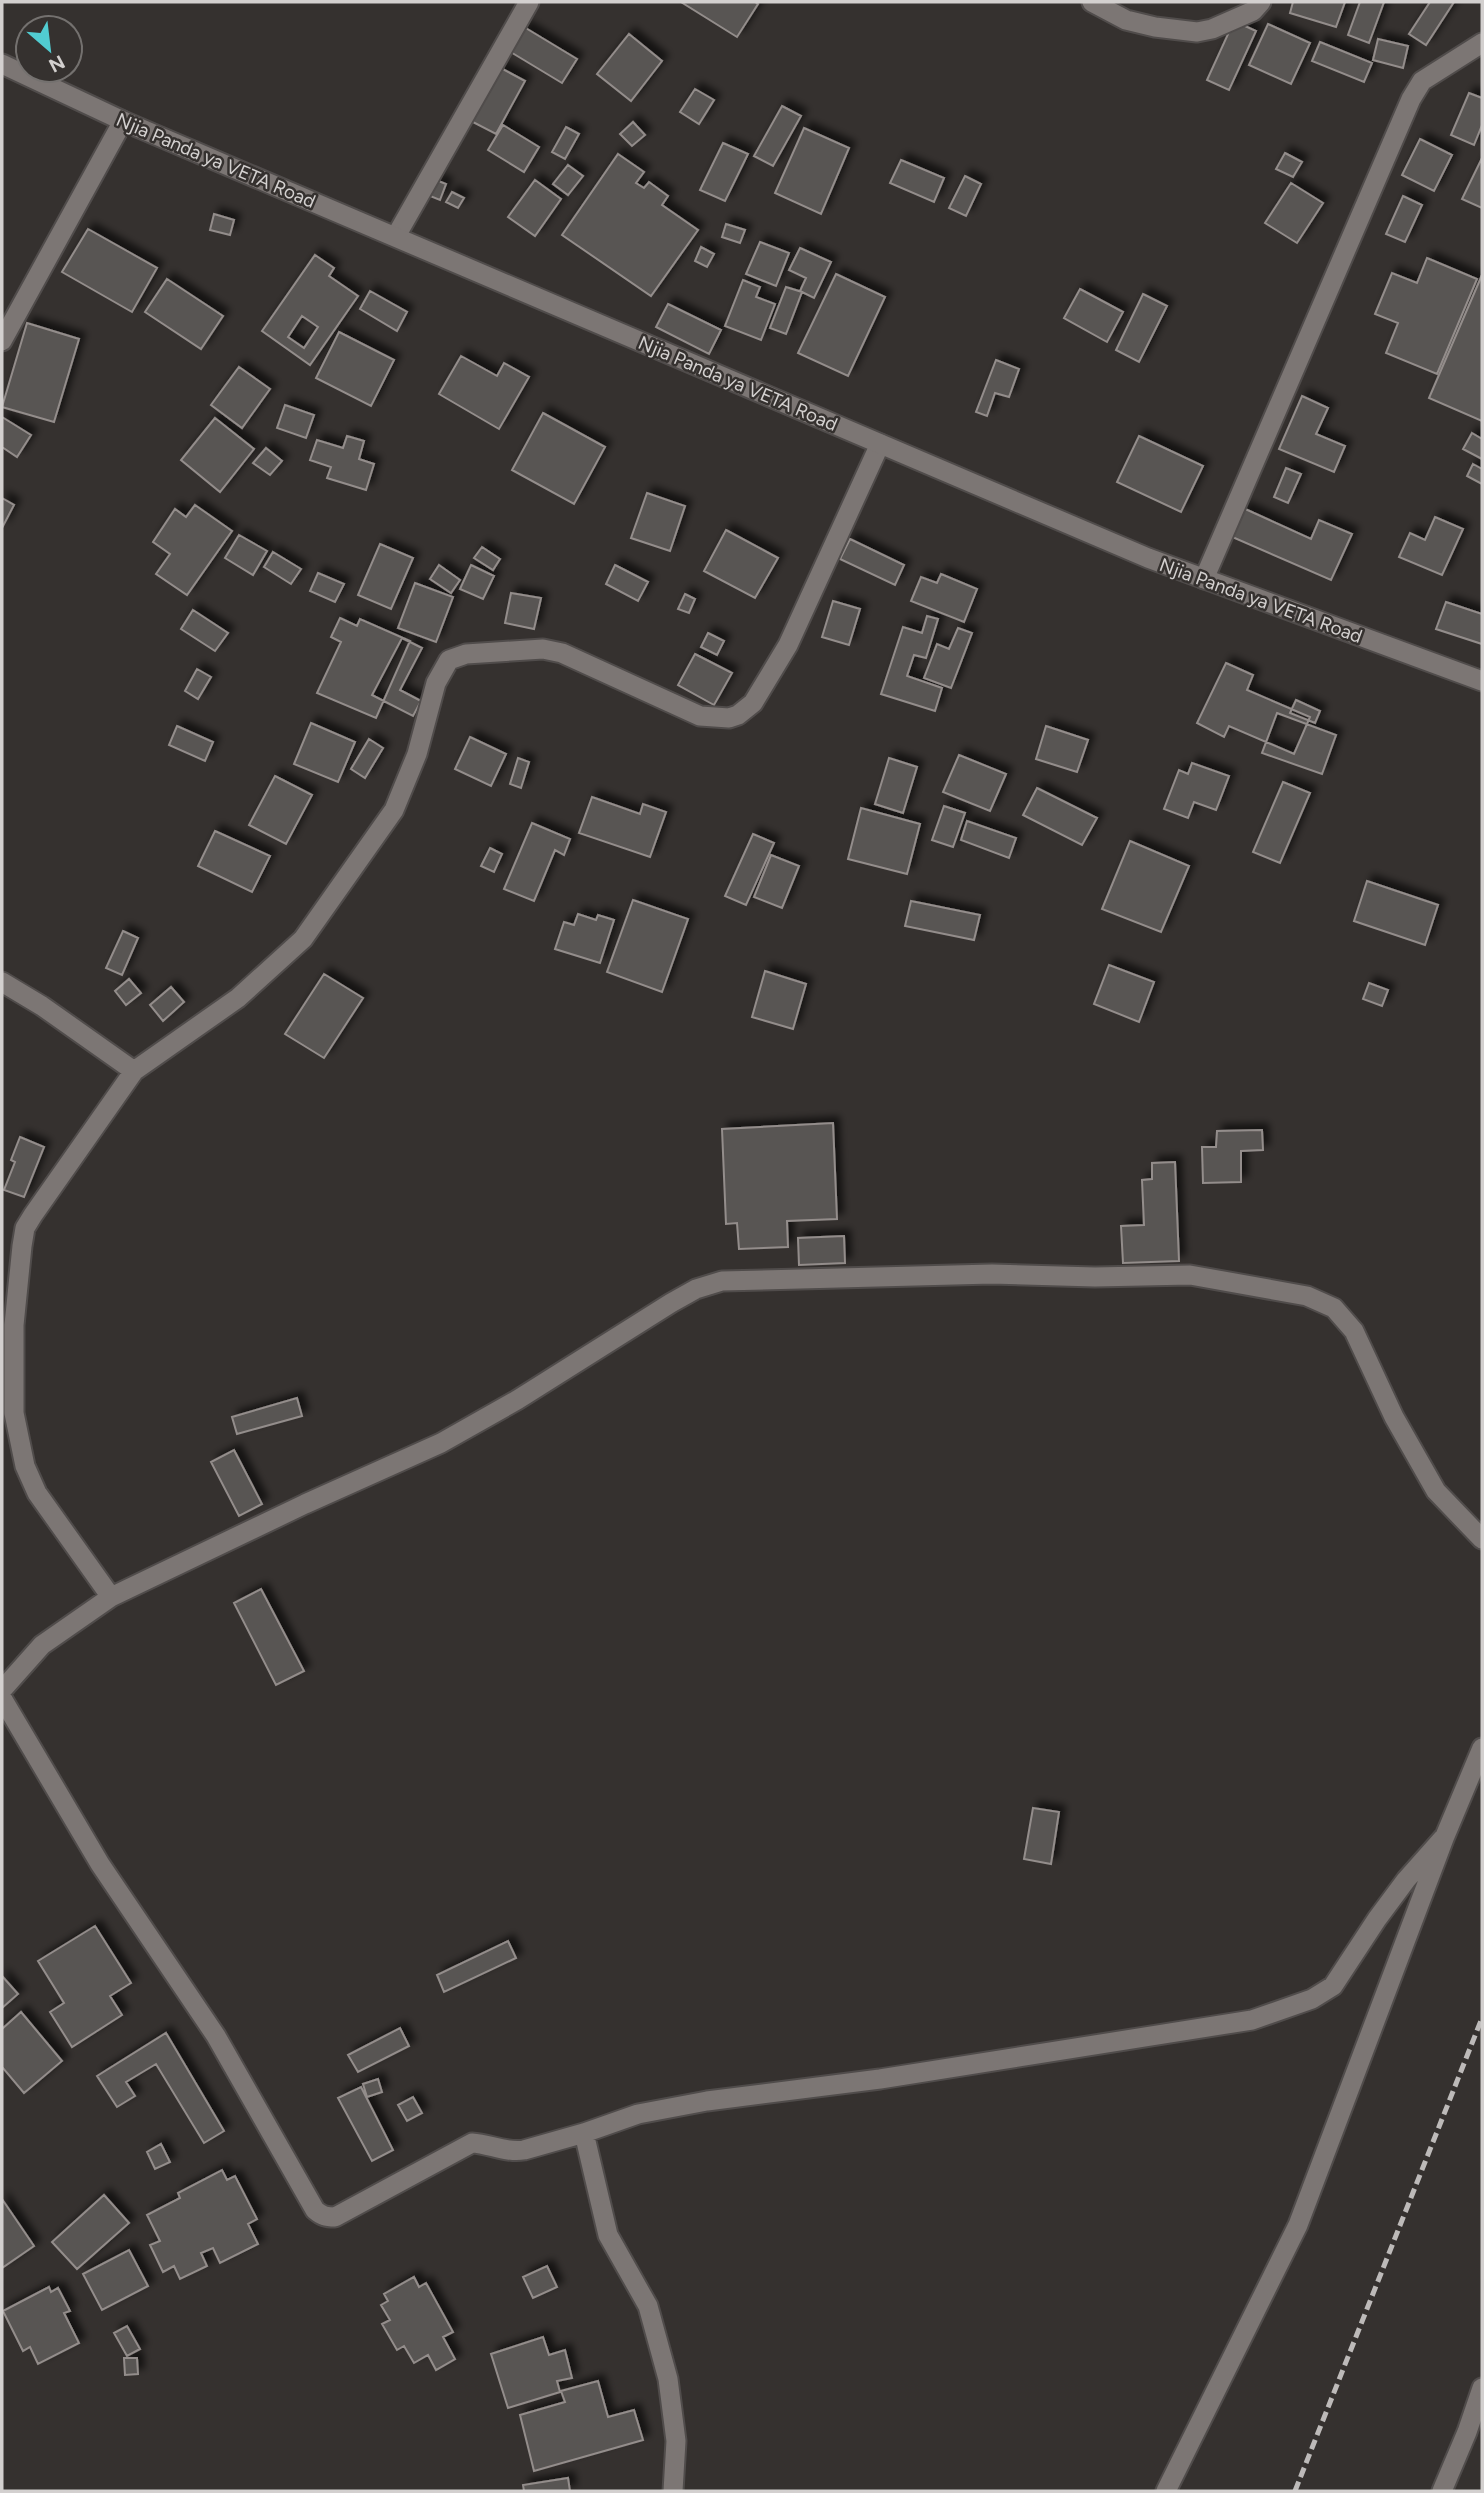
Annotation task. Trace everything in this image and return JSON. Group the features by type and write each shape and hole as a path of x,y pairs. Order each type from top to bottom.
{"street":[{"path":"396,236 530,2"},
{"path":"1092,2 1126,20 1197,32 1204,32 1254,11 1261,2"},
{"path":"1204,579 1411,99 1422,81 1482,43"},
{"name":"Njia Panda ya VETA Road","path":"2,64 123,121 1148,558 1482,681"},
{"path":"2,341 123,121"},
{"path":"111,1597 37,1493 24,1466 14,1413 14,1325 25,1228 134,1071 239,998 303,939 394,810 417,754 436,683 449,660 457,656 543,649 562,653 701,716 729,719 753,703 788,645 880,444"},
{"path":"2,982 42,1006 134,1071"},
{"path":"2,1690 42,1645 111,1597 305,1504 441,1443 517,1400 671,1303 696,1289 722,1280 992,1274 1095,1277 1190,1275 1307,1296 1334,1308 1354,1331 1394,1417 1436,1491 1482,1539"},
{"path":"2,1698 100,1864 216,2036 315,2210 321,2215 335,2217 471,2143 515,2152 584,2133 638,2114 1252,2020 1312,1999 1333,1986 1406,1880 1445,1836"},
{"path":"1166,2491 1298,2225 1445,1836 1482,1748"},
{"path":"584,2133 608,2235 648,2306 668,2379 676,2441 673,2491"},
{"path":"1442,2491 1482,2388"}],"building":[{"path":"681,2 755,2 758,4 737,37"},
{"path":"1293,2 1345,2 1336,27 1290,13"},
{"path":"1360,2 1384,2 1369,43 1348,35"},
{"path":"1430,2 1454,2 1426,45 1409,34"},
{"path":"1234,21 1256,31 1229,90 1207,80"},
{"path":"1268,24 1310,43 1291,84 1249,65"},
{"path":"524,27 577,59 562,83 509,51"},
{"path":"629,34 662,61 631,101 597,74"},
{"path":"1378,39 1408,46 1403,68 1373,60"},
{"path":"1320,42 1372,63 1364,82 1312,61"},
{"path":"497,66 525,81 496,134 469,120"},
{"path":"695,89 714,100 699,124 680,112"},
{"path":"1469,93 1482,98 1482,125 1474,145 1451,135"},
{"path":"782,106 801,116 773,166 754,156"},
{"path":"633,122 645,135 632,146 620,134"},
{"path":"503,125 539,147 524,172 488,150"},
{"path":"566,127 579,134 565,159 552,152"},
{"path":"804,128 849,148 821,214 775,193"},
{"path":"1420,139 1452,155 1434,191 1402,175"},
{"path":"723,143 748,154 725,201 700,190"},
{"path":"1285,153 1302,162 1293,177 1276,169"},
{"path":"618,154 644,172 636,183 644,188 649,182 668,196 662,205 698,230 651,296 562,235"},
{"path":"1482,158 1482,208 1462,199"},
{"path":"901,160 944,178 934,202 890,183"},
{"path":"568,165 583,176 568,195 553,184"},
{"path":"965,176 981,184 966,216 949,208"},
{"path":"436,180 446,184 440,200 430,196"},
{"path":"535,180 561,199 535,236 508,217"},
{"path":"1291,183 1323,203 1297,243 1265,223"},
{"path":"452,192 464,198 458,208 446,202"},
{"path":"1403,196 1422,205 1405,242 1386,234"},
{"path":"214,214 234,220 230,235 210,230"},
{"path":"726,224 745,230 740,243 722,237"},
{"path":"88,229 157,268 132,312 62,272"},
{"path":"760,242 789,253 776,286 746,274"},
{"path":"701,247 714,254 707,267 695,261"},
{"path":"800,248 831,262 814,298 800,291 806,278 789,270"},
{"path":"315,255 334,268 329,276 358,296 310,365 262,331","holes":["302,316 318,327 304,348 288,337"]},
{"path":"1427,258 1477,279 1437,374 1386,353 1398,323 1375,314 1392,273 1417,283"},
{"path":"836,274 885,297 848,376 798,353"},
{"path":"1482,275 1482,421 1429,398"},
{"path":"167,279 223,316 201,349 145,312"},
{"path":"743,280 760,287 756,297 775,304 761,340 725,326"},
{"path":"786,287 802,292 786,334 770,328"},
{"path":"1080,289 1123,312 1107,342 1064,318"},
{"path":"370,291 407,312 397,331 360,309"},
{"path":"1143,294 1167,306 1139,362 1116,350"},
{"path":"668,304 721,330 709,354 656,327"},
{"path":"27,323 79,339 54,422 2,407"},
{"path":"339,332 394,360 371,406 316,378"},
{"path":"461,356 497,376 504,363 529,377 499,429 439,394"},
{"path":"996,360 1019,369 1009,397 995,393 987,416 976,412"},
{"path":"239,367 270,389 242,428 211,405"},
{"path":"1302,396 1328,408 1316,434 1345,446 1334,472 1279,449"},
{"path":"285,405 314,415 306,438 277,428"},
{"path":"543,413 605,447 574,504 512,470"},
{"path":"2,417 31,435 17,457 2,447"},
{"path":"215,418 254,449 220,492 181,460"},
{"path":"1472,433 1482,439 1482,459 1463,449"},
{"path":"347,436 364,441 359,459 374,464 366,490 327,478 331,467 310,460 317,440 343,448"},
{"path":"1139,436 1203,466 1181,512 1117,482"},
{"path":"266,448 282,461 270,475 253,463"},
{"path":"1473,464 1482,469 1482,484 1467,476"},
{"path":"1286,468 1301,474 1288,503 1274,497"},
{"path":"647,493 685,506 670,551 631,538"},
{"path":"2,498 14,505 2,528"},
{"path":"195,505 232,531 187,595 156,574 170,554 153,542 175,509 186,517"},
{"path":"1243,508 1311,539 1319,520 1352,534 1331,580 1230,536"},
{"path":"1435,517 1463,529 1442,575 1399,557 1410,533 1425,540"},
{"path":"726,530 778,558 755,598 704,571"},
{"path":"239,535 267,551 253,575 225,558"},
{"path":"850,539 904,565 895,585 840,559"},
{"path":"380,544 413,558 391,609 358,595"},
{"path":"482,547 500,559 493,570 474,558"},
{"path":"273,552 301,569 291,584 264,567"},
{"path":"439,565 460,580 451,593 430,579"},
{"path":"471,565 494,576 483,599 460,589"},
{"path":"615,565 648,582 638,601 606,584"},
{"path":"318,573 344,584 335,602 310,591"},
{"path":"941,574 977,589 964,622 911,601 921,577 937,583"},
{"path":"415,583 453,597 436,642 398,628"},
{"path":"511,593 541,598 534,629 505,623"},
{"path":"685,594 695,599 689,613 678,609"},
{"path":"833,601 860,609 849,645 822,637"},
{"path":"1446,602 1482,614 1482,644 1436,629"},
{"path":"193,610 228,633 215,651 181,629"},
{"path":"927,616 938,619 926,658 914,655 907,676 942,688 935,711 881,694 903,627 922,633"},
{"path":"340,618 357,626 360,619 410,641 376,718 317,693 341,642 331,637"},
{"path":"958,628 972,633 951,688 924,678 937,644 949,649"},
{"path":"708,633 724,641 717,655 701,647"},
{"path":"402,638 422,648 400,690 421,701 413,716 372,695"},
{"path":"695,654 732,673 714,705 678,685"},
{"path":"1226,663 1253,675 1247,690 1310,717 1294,754 1229,726 1224,737 1197,723"},
{"path":"197,669 211,677 198,699 185,691"},
{"path":"1296,700 1320,711 1315,723 1290,713"},
{"path":"1277,713 1336,735 1322,774 1262,753"},
{"path":"311,723 355,742 338,782 294,764"},
{"path":"177,726 213,742 205,761 169,745"},
{"path":"1046,726 1088,740 1077,772 1036,759"},
{"path":"470,737 506,754 491,786 455,769"},
{"path":"369,739 383,748 365,778 351,769"},
{"path":"959,755 1006,774 990,811 943,792"},
{"path":"518,758 529,762 521,788 510,784"},
{"path":"889,758 917,767 903,813 875,804"},
{"path":"1192,763 1229,776 1216,810 1194,802 1188,818 1164,809 1179,770 1188,774"},
{"path":"275,776 312,795 286,844 249,825"},
{"path":"1283,782 1310,793 1280,863 1253,852"},
{"path":"1037,788 1097,818 1082,845 1023,815"},
{"path":"592,797 640,814 643,804 666,812 650,857 579,833"},
{"path":"944,806 965,813 953,847 932,840"},
{"path":"861,808 920,824 907,874 848,859"},
{"path":"967,821 1016,838 1009,858 961,840"},
{"path":"532,823 570,839 564,855 555,850 534,901 504,889"},
{"path":"215,831 270,856 252,892 198,866"},
{"path":"753,834 774,843 746,905 725,896"},
{"path":"1130,841 1189,866 1161,932 1102,909"},
{"path":"490,848 502,854 494,872 481,866"},
{"path":"771,855 799,866 782,908 754,897"},
{"path":"1367,881 1438,905 1425,945 1354,921"},
{"path":"633,900 688,919 662,992 607,972"},
{"path":"911,901 980,915 974,940 905,926"},
{"path":"578,914 596,920 598,915 614,920 600,963 555,949 564,922 574,925"},
{"path":"123,931 138,938 122,975 106,968"},
{"path":"1109,965 1154,982 1139,1022 1094,1004"},
{"path":"765,971 806,984 793,1029 752,1017"},
{"path":"324,974 363,998 324,1058 285,1034"},
{"path":"129,979 141,993 126,1005 115,991"},
{"path":"1369,983 1388,990 1382,1006 1363,999"},
{"path":"171,987 184,1002 163,1021 150,1005"},
{"path":"833,1123 837,1219 787,1221 788,1247 739,1249 737,1223 726,1224 722,1129"},
{"path":"1262,1130 1263,1150 1241,1151 1241,1182 1203,1183 1202,1147 1216,1147 1217,1131"},
{"path":"20,1137 44,1147 24,1197 4,1190 15,1162 11,1160"},
{"path":"1175,1162 1179,1261 1123,1263 1121,1226 1144,1225 1142,1180 1152,1179 1152,1163"},
{"path":"844,1236 845,1263 799,1265 798,1238"},
{"path":"297,1398 302,1416 237,1434 232,1417"},
{"path":"234,1450 262,1504 239,1516 211,1462"},
{"path":"261,1589 304,1671 276,1685 234,1603"},
{"path":"1033,1808 1059,1812 1051,1864 1024,1859"},
{"path":"95,1926 131,1983 110,1996 122,2015 72,2047 50,2012 64,2003 38,1961"},
{"path":"508,1941 516,1958 444,1992 437,1975"},
{"path":"2,1976 18,1994 2,2008"},
{"path":"21,2012 62,2061 24,2093 2,2067 2,2029"},
{"path":"400,2028 409,2046 358,2072 348,2055"},
{"path":"166,2033 224,2131 204,2143 156,2064 126,2082 135,2096 117,2107 97,2076"},
{"path":"378,2079 382,2092 367,2097 363,2084"},
{"path":"361,2087 393,2150 372,2161 338,2098"},
{"path":"413,2097 422,2113 407,2121 398,2105"},
{"path":"161,2144 170,2162 155,2169 147,2152"},
{"path":"222,2170 227,2180 235,2176 257,2219 248,2224 258,2244 220,2263 213,2248 201,2253 207,2266 180,2279 174,2266 163,2272 150,2245 160,2241 147,2215 180,2198 178,2193"},
{"path":"104,2195 129,2223 77,2269 52,2242"},
{"path":"2,2199 34,2246 2,2268"},
{"path":"129,2250 148,2286 102,2310 83,2274"},
{"path":"547,2266 557,2287 533,2298 523,2277"},
{"path":"414,2277 419,2287 426,2283 453,2332 443,2337 455,2359 436,2370 428,2355 414,2363 404,2346 397,2350 382,2324 390,2320 381,2305 388,2301 384,2294"},
{"path":"49,2287 51,2292 58,2288 70,2311 64,2313 79,2343 38,2364 30,2347 23,2351 3,2311"},
{"path":"127,2326 140,2349 127,2356 114,2333"},
{"path":"543,2337 549,2355 565,2350 572,2378 557,2381 560,2392 508,2408 491,2354"},
{"path":"124,2358 137,2358 138,2374 125,2375"},
{"path":"598,2381 608,2417 634,2410 643,2440 534,2471 520,2415 565,2402 561,2391"},
{"path":"568,2478 570,2491 524,2491 523,2485"}],"railway":[{"path":"1295,2491 1482,2018"}]}
